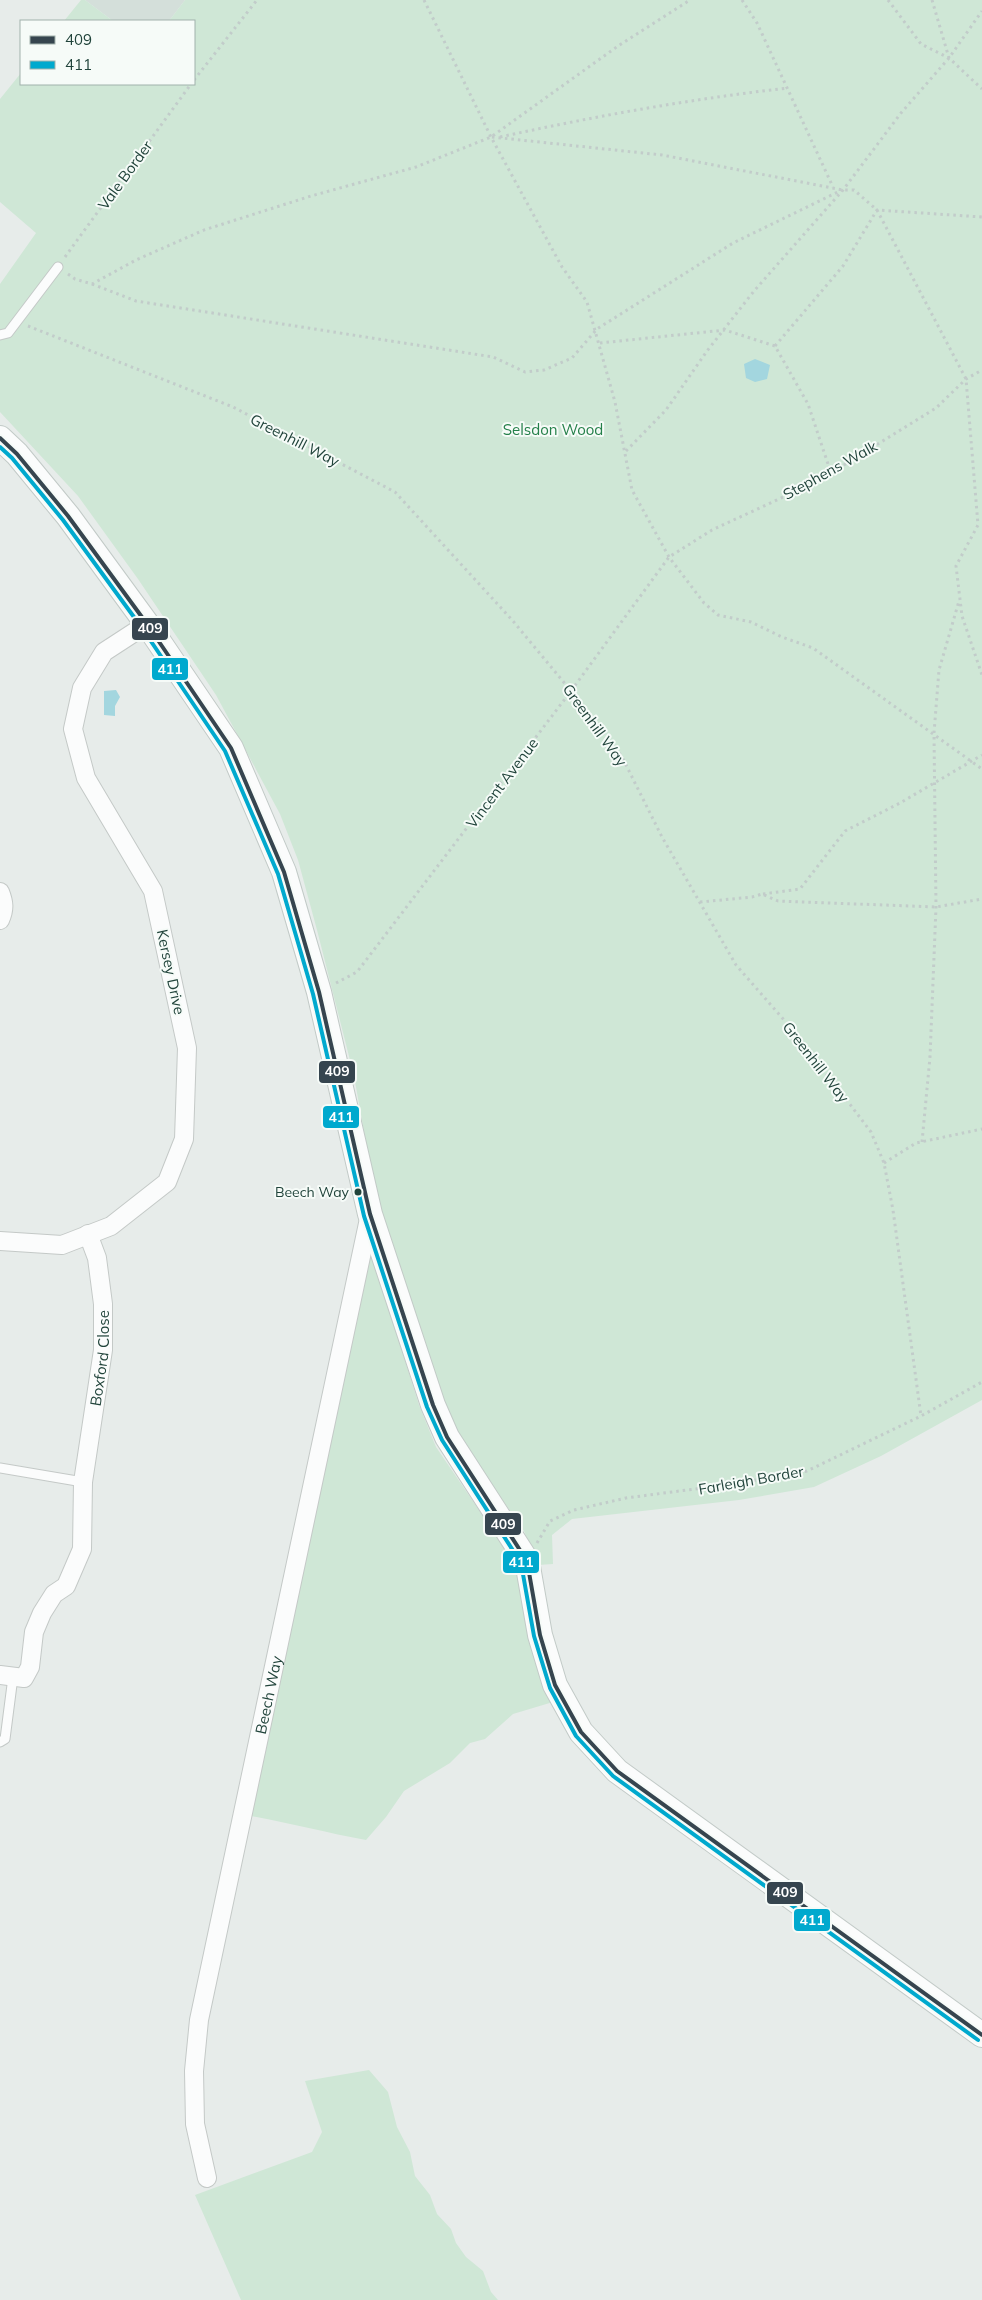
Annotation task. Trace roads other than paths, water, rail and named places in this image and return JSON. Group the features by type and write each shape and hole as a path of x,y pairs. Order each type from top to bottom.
{"street":[{"path":"0,438 17,454 68,516 147,624 231,748 284,872 319,992 370,1214 433,1405 447,1437 527,1561 540,1635 555,1685 581,1732 616,1771 982,2035"},
{"name":"Kersey Drive","path":"0,1241 62,1245 111,1226 167,1182 184,1139 187,1048 154,891 86,778 73,729 82,688 104,652 147,624"},
{"path":"0,892 4,901 4,912 0,920"},
{"name":"Beech Way","path":"207,2178 195,2124 194,2071 199,2020 370,1214"},
{"name":"Boxford Close","path":"7,1676 24,1678 30,1667 34,1632 42,1612 54,1594 66,1586 82,1549 83,1482 103,1350 103,1304 97,1258 88,1234"}],"lane":[{"path":"0,336 8,333 58,267"},
{"path":"0,1468 83,1482"},
{"path":"0,1742 6,1739 7,1676"}],"water":[{"path":"755,359 770,365 767,379 755,382 746,378 744,364"},
{"path":"116,690 120,697 115,706 115,716 104,715 104,691"}],"place":[{"name":"Beech Way","path":"358,1192"}],"park label":[{"name":"Selsdon Wood","path":"553,429"}]}
